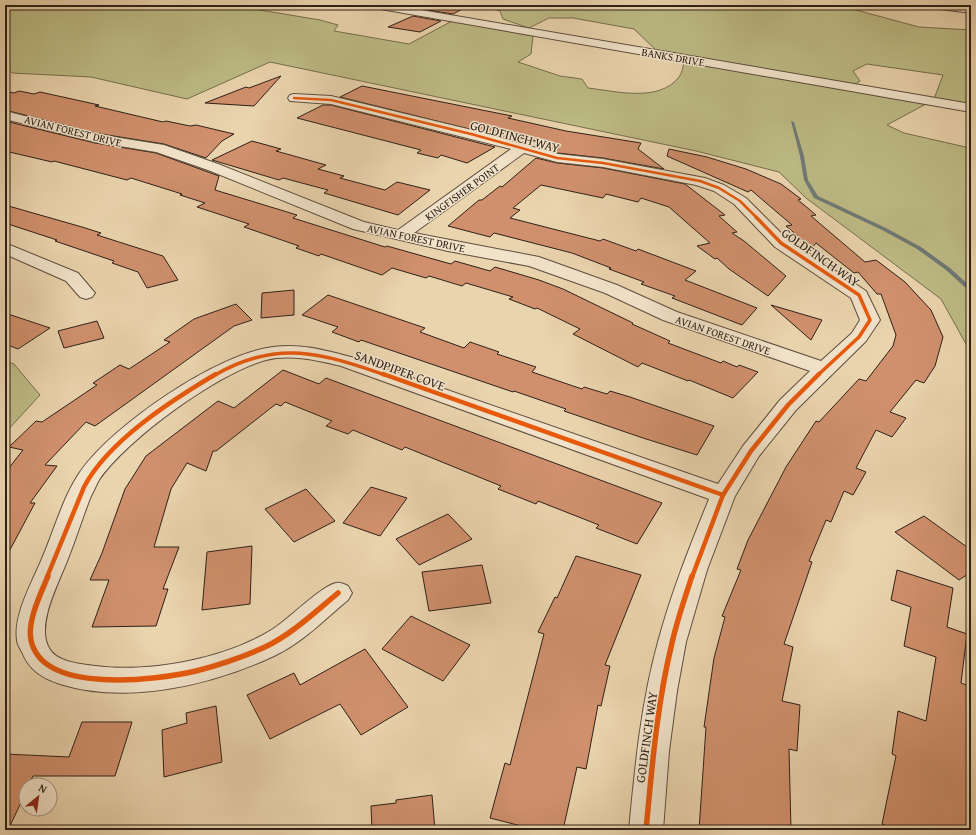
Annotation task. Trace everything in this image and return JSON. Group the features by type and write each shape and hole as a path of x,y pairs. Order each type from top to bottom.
{"street":[{"name":"BANKS DRIVE","path":"374,5 971,108"},
{"path":"933,5 971,10"},
{"name":"GOLDFINCH WAY","path":"294,98 331,100 557,158 603,163 700,181 719,188 740,201 781,243 859,295 870,320 859,337 788,405 739,468 723,495 697,563 672,642 655,736 647,805 646,830"},
{"name":"AVIAN FOREST DRIVE","path":"5,115 95,138 159,148 213,166 268,190 359,226 533,261 611,288 670,316 824,369"},
{"name":"KINGFISHER POINT","path":"401,235 522,148"},
{"path":"5,248 72,277 86,293"},
{"name":"SANDPIPER COVE","path":"338,593 277,640 244,656 187,672 148,678 118,680 79,677 64,674 41,661 34,651 31,640 32,625 41,593 82,490 98,465 120,442 187,392 232,366 252,357 264,354 296,352 324,356 348,362 723,495"}],"shaded area":[{"path":"5,5 273,5 260,10 320,20 338,25 334,31 409,44 452,21 533,36 531,54 518,62 560,76 582,79 588,88 623,93 649,93 670,85 679,77 682,72 684,62 926,104 887,125 904,133 970,148 971,144 971,353 941,299 806,198 779,172 696,151 270,62 187,99 91,77 12,73 5,66"},
{"path":"478,5 845,5 845,7 919,27 971,30 971,105 934,99 943,75 867,64 853,71 860,81 854,85 656,50 634,29 573,18 549,18 529,28 503,19 500,11"},
{"path":"5,361 14,364 40,395 5,433"}],"building":[{"path":"437,5 470,5 453,14 427,10"},
{"path":"413,16 441,21 420,32 388,27"},
{"path":"281,76 254,106 205,103 246,87 249,88"},
{"path":"362,86 512,116 508,118 566,131 641,143 638,149 664,169 603,158 558,153 547,149 552,145 513,136 509,139 340,97"},
{"path":"5,91 14,93 19,91 34,94 40,92 99,105 95,106 163,122 166,121 190,126 196,125 234,134 222,141 206,158 164,144 95,133 5,110"},
{"path":"323,105 331,105 495,147 467,163 441,155 438,158 417,153 421,150 297,118"},
{"path":"5,121 95,143 156,153 219,176 215,190 297,215 293,218 385,247 387,246 451,264 455,261 490,271 495,267 539,280 563,289 633,323 632,324 670,341 668,343 721,363 723,361 737,367 739,365 758,372 733,398 642,363 638,367 573,334 580,329 537,308 535,309 509,299 513,297 466,283 462,286 429,276 426,278 392,268 382,275 321,254 319,256 296,248 299,246 244,227 249,224 197,207 205,203 180,195 182,194 131,178 127,180 54,161 52,162 5,151"},
{"path":"252,141 281,149 276,151 326,165 318,169 344,176 340,178 385,190 397,182 430,190 398,215 324,193 328,190 283,178 279,180 212,160"},
{"path":"669,149 707,157 746,169 781,184 801,199 798,200 816,215 811,216 865,262 876,260 905,282 931,310 943,337 935,366 924,383 916,380 890,412 906,418 892,437 876,430 856,468 866,472 853,495 844,491 831,522 826,520 809,561 812,562 784,644 793,647 782,701 800,705 797,751 789,749 791,830 699,830 706,727 704,727 714,658 725,617 722,616 741,570 737,569 748,540 786,467 816,421 819,422 859,379 866,381 893,346 896,335 881,294 877,294 858,272 854,273 816,243 812,248 786,226 792,225 751,190 748,192 667,156"},
{"path":"536,158 557,163 603,168 685,184 725,215 719,216 737,232 732,233 744,241 786,276 768,296 729,269 717,258 715,259 697,246 710,243 669,207 641,198 638,202 606,194 603,198 541,185 513,208 520,210 510,218 600,241 603,239 636,251 638,249 696,271 685,280 757,308 742,325 672,298 675,296 641,284 644,282 572,253 494,233 490,237 448,226 479,200 482,200 500,186 502,187"},
{"path":"5,205 101,233 97,235 163,256 178,280 147,288 138,272 112,263 114,261 5,223"},
{"path":"294,290 294,315 261,318 262,293"},
{"path":"328,295 425,328 420,332 464,348 470,342 499,352 497,354 536,367 532,372 582,389 584,387 607,394 610,391 714,426 697,455 564,411 566,409 514,391 513,392 361,340 359,342 332,332 338,327 302,315"},
{"path":"236,304 252,320 234,326 95,426 86,422 45,465 57,466 30,503 35,503 5,559 5,473 23,450 9,447 36,421 42,422 97,385 93,383 120,365 129,369 170,342 164,340 194,319"},
{"path":"771,305 822,320 811,340"},
{"path":"5,313 50,328 18,349 5,344"},
{"path":"97,321 104,338 64,348 58,331"},
{"path":"283,370 319,384 326,378 662,503 637,544 596,528 599,525 538,501 536,504 498,489 501,486 405,447 402,450 353,430 348,434 326,426 332,421 285,402 281,406 276,404 216,451 213,451 206,471 187,463 171,489 154,547 179,547 163,589 168,589 156,626 92,627 109,580 90,580 102,553 125,489 146,456 218,401 234,408"},
{"path":"371,487 407,498 380,536 343,523"},
{"path":"306,489 335,521 294,542 265,509"},
{"path":"448,514 472,539 419,565 396,539"},
{"path":"924,516 971,550 971,572 959,580 895,532"},
{"path":"252,546 250,604 202,610 207,552"},
{"path":"576,556 641,575 605,665 610,666 601,706 598,705 586,769 577,767 563,830 537,830 490,818 505,763 510,765 544,634 538,632 555,597 557,598"},
{"path":"482,565 491,603 429,611 422,572"},
{"path":"897,570 953,588 947,627 967,634 961,683 971,687 971,830 895,830 882,824 896,756 892,754 898,711 926,721 936,657 904,646 911,607 891,600"},
{"path":"411,616 470,645 443,681 382,649"},
{"path":"365,649 408,707 361,735 340,704 270,739 247,695 294,673 300,685"},
{"path":"216,706 222,762 164,777 162,730 187,723 186,713"},
{"path":"82,722 132,722 115,776 18,777 18,809 8,830 5,830 5,754 69,757"},
{"path":"432,795 435,830 372,830 371,806 396,803 396,800"}],"waterway":[{"path":"792,122 802,156 806,180 816,197 884,229 919,248 948,269 971,290"}],"cycle path":[{"path":"294,98 331,100 471,134 557,158 603,163 700,181 719,188 740,201 781,243 859,295 870,320 859,337 788,405 751,451 723,495 694,570 672,642 662,691 653,751 646,830"},
{"path":"338,593 294,629 275,642 222,663 178,675 129,680 102,680 76,676 54,669 38,657 31,640 31,630 35,608 79,496 89,477 120,443 168,405 194,387 220,372 243,361 262,355 295,352 348,362 723,495"}]}
